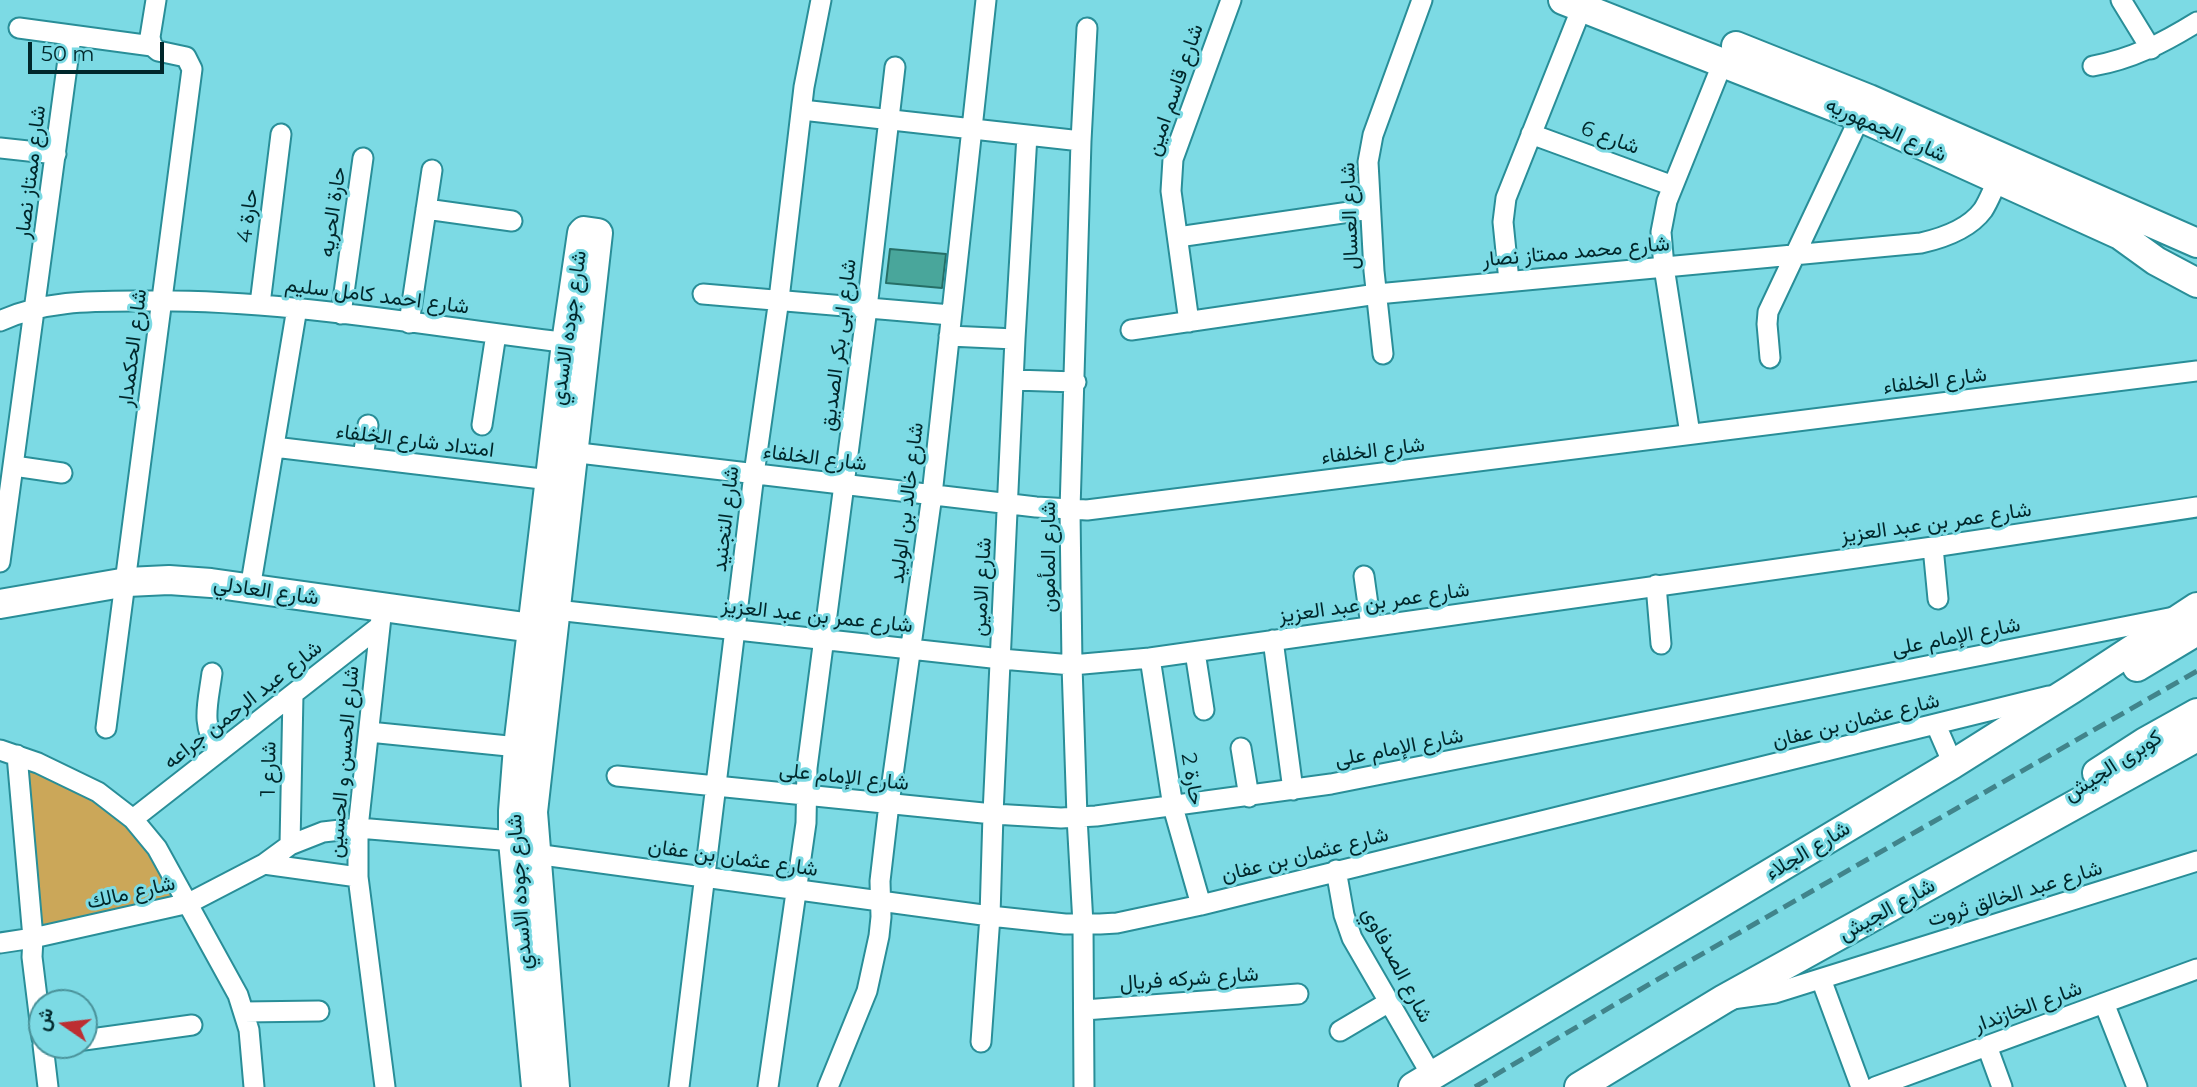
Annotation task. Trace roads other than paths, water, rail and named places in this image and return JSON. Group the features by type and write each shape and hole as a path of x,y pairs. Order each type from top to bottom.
{"street":[{"path":"152,47 150,37 156,0"},
{"name":"شارع التجنيد","path":"679,1087 754,474 802,110 821,0"},
{"name":"شارع خالد بن الوليد","path":"828,1087 867,991 879,936 880,881 888,804 932,495 986,0"},
{"name":"شارع قاسم امين","path":"1189,322 1170,180 1173,159 1231,0"},
{"name":"شارع العسال","path":"1383,354 1368,162 1373,135 1422,0"},
{"name":"شارع الجمهوريه","path":"1614,0 1869,99 2197,243"},
{"path":"2121,0 2151,49"},
{"path":"1509,281 1504,210 1573,4"},
{"name":"شارع الجمهوريه","path":"1573,4 1860,117 2120,235 2156,261 2197,283"},
{"path":"2093,66 2113,63 2151,49 2197,22"},
{"name":"شارع المأمون","path":"1084,1087 1083,925 1072,665 1070,510 1087,27"},
{"name":"شارع الحكمدار","path":"19,28 152,47 158,51 186,57 192,69 106,729"},
{"name":"شارع ممتاز نصار","path":"0,562 71,37"},
{"path":"1690,434 1661,232 1665,208 1673,186 1723,62"},
{"name":"شارع ابى بكر الصديق","path":"768,1087 806,823 807,768 845,484 895,67"},
{"path":"802,110 1081,141"},
{"path":"1770,358 1767,316 1860,117"},
{"name":"حارة 4","path":"260,304 281,134"},
{"name":"شارع 6","path":"1531,134 1673,186"},
{"name":"شارع الامين","path":"981,1042 990,916 1015,339 1027,135"},
{"path":"0,148 56,154"},
{"name":"حارة الحريه","path":"341,314 363,158"},
{"path":"409,323 432,170"},
{"name":"شارع محمد ممتاز نصار","path":"1131,330 1377,295 1921,243 1955,232 1983,210 1998,180"},
{"path":"426,209 512,221"},
{"path":"1178,237 1370,209"},
{"path":"2120,235 2164,250 2197,266"},
{"path":"703,294 951,316"},
{"name":"شارع احمد كامل سليم","path":"0,321 36,307 72,302 162,300 260,304 576,344"},
{"path":"250,589 297,309"},
{"path":"482,425 496,334"},
{"path":"949,336 1015,339"},
{"name":"شارع جوده الاسدي","path":"536,1087 524,847 534,791 556,610 564,451 576,344"},
{"name":"شارع الخلفاء","path":"564,451 1070,510 1117,507 2197,371"},
{"path":"1014,380 1076,382"},
{"path":"363,457 368,425"},
{"name":"امتداد شارع الخلفاء","path":"274,447 550,480"},
{"name":"شارع جوده الاسدي","path":"555,1087 524,847 513,811 518,747 550,480 564,451"},
{"path":"14,466 62,473"},
{"name":"شارع عمر بن عبد العزيز","path":"556,610 911,650 1072,665 1195,652 2197,507"},
{"path":"1933,547 1938,599"},
{"path":"1364,576 1371,626"},
{"name":"شارع العادلي","path":"0,604 127,582 190,581 250,589 381,617 532,628"},
{"path":"1656,585 1661,644"},
{"path":"0,592 0,604"},
{"name":"شارع عبد الرحمن جراعه","path":"133,819 293,694 381,617"},
{"name":"شارع الحسن و الحسين","path":"381,617 358,828 358,877 385,1087"},
{"name":"شارع الجلاء","path":"1423,1081 2192,618"},
{"name":"شارع الإمام على","path":"617,776 993,814 1077,817 1293,790 2192,618"},
{"path":"1273,640 1293,790"},
{"path":"1195,652 1204,710"},
{"name":"حارة 2","path":"1150,658 1173,807 1201,905"},
{"path":"212,673 206,719 212,742 219,752"},
{"name":"شارع عثمان بن عفان","path":"524,847 704,877 990,916 1083,925 1117,923 1201,905 2073,689"},
{"name":"شارع 1","path":"290,845 293,694"},
{"name":"كوبرى الجيش","path":"2037,827 2074,787 2197,713"},
{"path":"1936,725 1953,764"},
{"path":"369,732 518,747"},
{"name":"شارع الجيش","path":"1579,1087 1724,999 2197,737"},
{"path":"1241,748 1249,797"},
{"path":"36,989 33,938 8,753 38,763 98,792 133,819 157,848 230,978 244,1012 250,1039 254,1087"},
{"name":"شارع مالك","path":"0,943 189,903 264,863 290,845 323,832 358,828 524,847"},
{"name":"شارع عبد الخالق ثروت","path":"1724,999 1775,993 2197,861"},
{"path":"264,863 358,877"},
{"name":"شارع الصدفاوي","path":"1336,870 1347,926 1389,1002 1423,1081"},
{"name":"شارع الخازندار","path":"1875,1087 2197,969"},
{"path":"1821,979 1861,1087"},
{"name":"شارع شركه فريال","path":"1084,1010 1298,994"},
{"path":"1340,1031 1389,1002"},
{"path":"2104,1003 2137,1087"},
{"path":"244,1012 319,1011"},
{"path":"98,1038 192,1025"},
{"path":"1987,1046 2002,1087"},
{"path":"45,1059 48,1087"}],"railway":[{"path":"1475,1087 1653,982 2197,671"}]}
